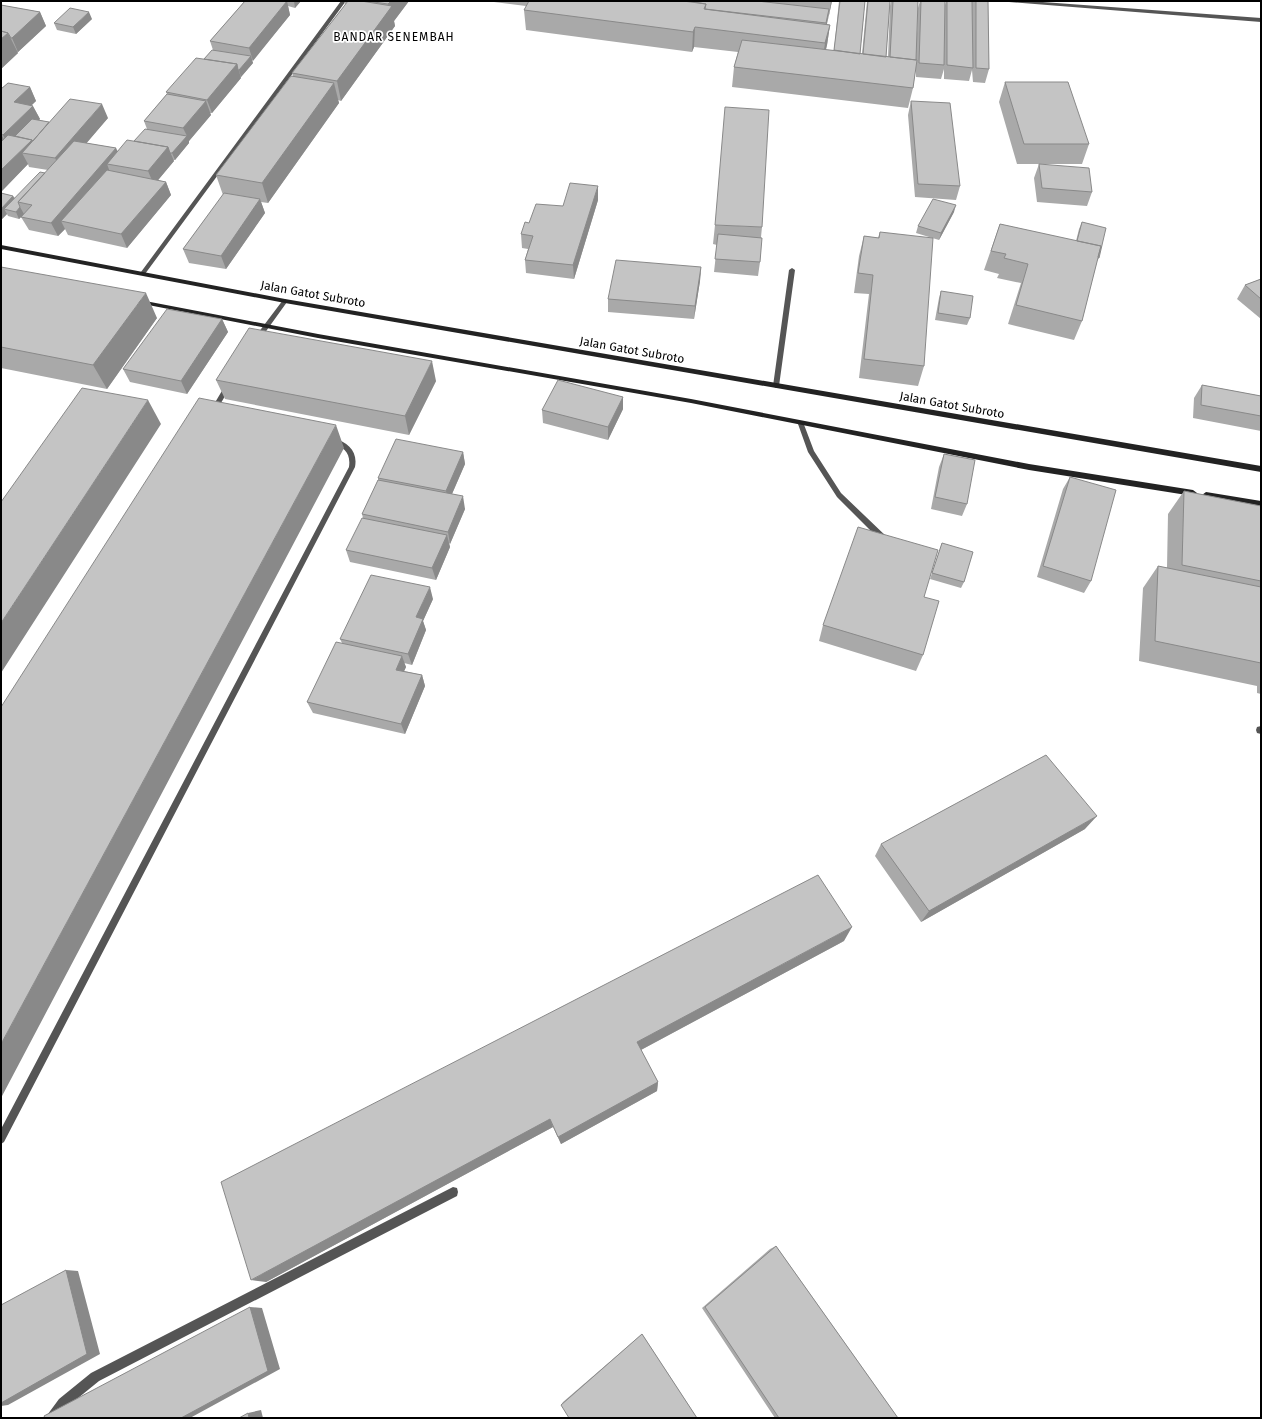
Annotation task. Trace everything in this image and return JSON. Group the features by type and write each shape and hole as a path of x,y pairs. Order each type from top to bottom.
{"main road":[{"name":"Jalan Gatot Subroto","path":"1,247 285,301 1261,469"},
{"path":"134,300 265,327 683,400 1030,467 1261,504"}],"street":[{"path":"143,273 344,1"},
{"path":"1009,1 1261,20"},
{"path":"776,386 792,270"},
{"path":"253,346 265,327 285,301"},
{"path":"217,418 210,416 234,377"},
{"path":"801,424 810,452 839,495 893,548"},
{"path":"1,1139 352,466 354,460 349,448 325,438"},
{"path":"51,1418 63,1403 95,1376 453,1192"}],"building":[{"path":"245,1 287,1 249,48 210,41"},
{"path":"348,1 361,1 392,6 337,81 292,73"},
{"path":"367,1 391,1 388,4"},
{"path":"529,1 683,1 706,4 704,9 830,25 825,43 695,27 693,32 524,10"},
{"path":"694,1 757,1 829,9 826,23 705,9 706,4"},
{"path":"840,1 865,1 860,54 834,50"},
{"path":"868,1 890,1 886,57 863,54"},
{"path":"893,1 918,1 916,60 890,57"},
{"path":"921,1 945,1 944,65 919,63"},
{"path":"947,1 972,1 973,68 947,65"},
{"path":"976,1 988,1 989,69 976,68"},
{"path":"1,5 40,12 11,38 8,33 1,31"},
{"path":"70,8 89,12 73,27 54,23"},
{"path":"1,31 8,33 1,39"},
{"path":"742,40 917,60 913,88 734,67"},
{"path":"212,50 251,56 238,70 237,64 204,59"},
{"path":"196,58 237,64 207,100 166,92"},
{"path":"291,76 334,83 262,183 216,175"},
{"path":"1005,82 1068,82 1089,144 1024,144"},
{"path":"8,83 30,87 14,102 33,106 3,135 1,134 1,89"},
{"path":"167,94 206,101 183,128 144,121"},
{"path":"70,99 102,104 55,158 22,153"},
{"path":"911,101 950,103 960,186 918,184"},
{"path":"725,107 769,110 762,227 715,225"},
{"path":"32,119 49,122 33,141 15,136"},
{"path":"145,129 187,136 172,153 170,153 168,147 134,141"},
{"path":"8,135 32,140 1,170 1,142"},
{"path":"127,140 168,147 148,171 107,164"},
{"path":"74,141 116,148 51,223 21,217 32,205 18,202"},
{"path":"1039,164 1089,168 1092,192 1042,188"},
{"path":"107,170 166,182 121,234 61,221"},
{"path":"40,172 45,173 18,202 20,207 16,212 4,209"},
{"path":"570,183 598,186 573,265 525,260 533,236 521,234 525,222 529,223 536,204 563,206"},
{"path":"1,193 13,196 1,209"},
{"path":"224,193 260,199 221,256 183,249"},
{"path":"933,199 956,205 941,233 918,226"},
{"path":"1082,222 1106,228 1099,258 1101,246 1077,241"},
{"path":"1000,224 1101,246 1082,321 1016,305 1028,264 1004,258 1006,254 991,251"},
{"path":"880,232 933,238 924,366 864,359 873,275 858,273 864,236 879,238"},
{"path":"718,234 762,238 760,262 715,259"},
{"path":"616,260 701,267 695,306 608,299"},
{"path":"1,267 146,293 93,365 1,347"},
{"path":"1261,279 1261,299 1245,285"},
{"path":"941,291 973,296 970,318 938,313"},
{"path":"167,309 222,319 181,381 123,369"},
{"path":"249,328 432,361 405,416 216,380"},
{"path":"558,380 623,397 608,427 542,410"},
{"path":"1202,385 1261,396 1261,416 1201,405"},
{"path":"82,388 148,400 1,623 1,502"},
{"path":"199,398 336,425 1,1044 1,707"},
{"path":"396,439 463,452 446,491 378,478"},
{"path":"944,454 975,460 967,504 935,497"},
{"path":"1070,477 1116,490 1091,581 1043,566"},
{"path":"378,480 463,496 448,532 362,514"},
{"path":"1184,491 1261,506 1261,581 1182,565"},
{"path":"362,518 447,535 432,568 346,550"},
{"path":"858,527 938,550 924,597 939,601 923,655 823,625"},
{"path":"942,543 973,552 964,582 932,573"},
{"path":"1158,566 1261,587 1261,663 1155,641"},
{"path":"371,575 430,587 416,617 423,619 408,654 340,639"},
{"path":"336,642 402,656 396,670 422,675 401,724 307,702"},
{"path":"1046,755 1097,816 929,911 881,844"},
{"path":"818,875 852,927 637,1042 658,1082 558,1137 550,1119 251,1280 221,1182"},
{"path":"776,1246 898,1418 779,1418 705,1307"},
{"path":"66,1270 87,1354 1,1403 1,1305"},
{"path":"250,1307 268,1371 181,1418 45,1418 44,1416"},
{"path":"642,1334 697,1418 569,1418 561,1405"},
{"path":"248,1413 249,1418 239,1418"}],"district":[{"name":"BANDAR SENEMBAH","path":"394,37"}]}
